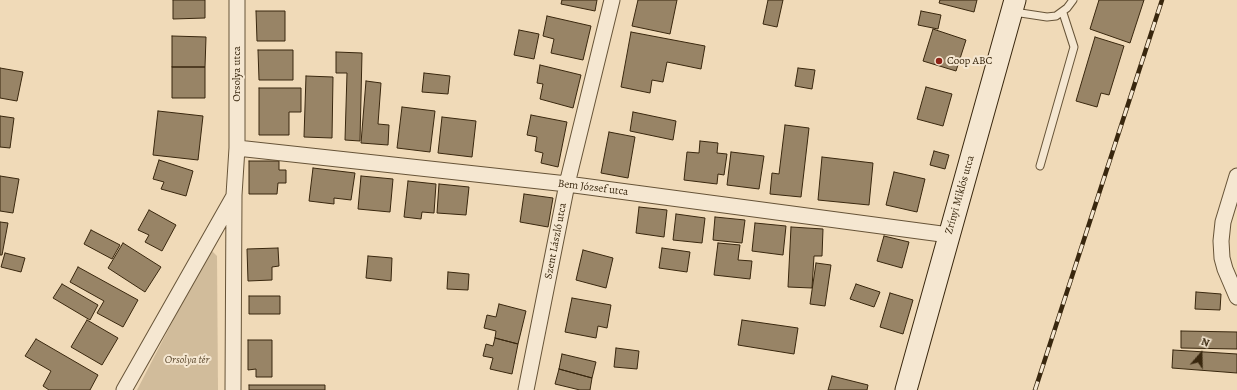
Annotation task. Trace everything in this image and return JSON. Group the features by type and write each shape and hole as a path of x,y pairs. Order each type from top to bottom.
{"main road":[{"name":"Zrínyi Miklós utca","path":"906,390 1013,6"}],"street":[{"name":"Orsolya utca","path":"237,0 237,148"},
{"name":"Szent László utca","path":"526,390 568,184 612,0"},
{"name":"Bem József utca","path":"237,148 568,184 949,235"},
{"path":"233,390 234,195 237,148"},
{"path":"1237,176 1223,222 1221,241 1222,258 1225,269 1237,297"},
{"path":"124,390 234,195"}],"lane":[{"path":"1013,6 1047,17 1056,16 1063,12 1072,0"},
{"path":"1040,166 1074,47 1063,12"}],"green space":[{"name":"Orsolya tér","path":"210,249 217,256 218,390 137,390"}],"building":[{"path":"173,0 205,0 205,18 173,19"},
{"path":"562,0 597,0 595,11 561,4"},
{"path":"638,0 677,0 670,34 632,26"},
{"path":"768,0 783,0 777,27 763,24"},
{"path":"940,0 977,0 974,12 939,3"},
{"path":"1099,0 1144,0 1130,43 1090,29"},
{"path":"256,11 285,11 285,41 257,41"},
{"path":"921,11 941,15 938,29 918,25"},
{"path":"547,16 591,26 583,60 551,53 554,39 543,36"},
{"path":"933,29 966,40 956,71 923,61"},
{"path":"519,30 539,34 534,59 514,55"},
{"path":"631,32 705,46 701,69 667,62 663,82 652,80 650,93 621,87"},
{"path":"172,36 206,37 205,67 172,67"},
{"path":"1095,37 1124,46 1109,95 1101,93 1097,107 1076,101"},
{"path":"258,50 293,50 293,80 259,80"},
{"path":"336,52 362,53 360,141 345,140 347,73 336,73"},
{"path":"540,65 581,75 573,108 540,99 543,84 537,83"},
{"path":"172,67 205,67 205,98 172,98"},
{"path":"0,68 23,72 17,101 0,98"},
{"path":"798,68 815,70 812,89 795,86"},
{"path":"424,73 450,76 448,94 422,92"},
{"path":"306,76 333,77 332,138 304,137"},
{"path":"366,81 381,83 378,124 389,125 388,145 361,143"},
{"path":"926,87 952,94 943,126 917,119"},
{"path":"259,88 301,88 301,112 289,112 289,135 259,135"},
{"path":"402,107 435,111 430,152 397,148"},
{"path":"158,111 203,116 198,160 153,155"},
{"path":"633,112 676,121 673,140 630,131"},
{"path":"531,115 567,122 558,167 541,163 543,153 535,151 537,137 527,135"},
{"path":"0,116 14,118 10,148 0,147"},
{"path":"442,117 476,121 472,157 438,153"},
{"path":"785,125 809,128 801,197 770,194 772,173 779,174"},
{"path":"609,132 635,137 628,178 601,173"},
{"path":"700,141 718,143 717,153 727,154 724,175 718,174 717,184 684,180 687,152 699,153"},
{"path":"934,151 949,155 945,169 930,165"},
{"path":"731,152 764,156 759,189 727,185"},
{"path":"822,157 873,163 869,205 818,200"},
{"path":"159,160 193,171 186,196 161,189 164,182 153,179"},
{"path":"249,161 279,161 279,170 286,170 286,183 278,183 277,194 249,194"},
{"path":"313,168 355,173 351,200 334,198 334,204 309,201"},
{"path":"894,172 925,179 917,212 886,205"},
{"path":"0,176 19,179 13,213 0,211"},
{"path":"361,176 393,179 390,212 358,209"},
{"path":"408,181 436,184 434,213 422,212 421,219 404,217"},
{"path":"439,184 469,187 466,215 437,213"},
{"path":"524,194 553,198 548,227 520,222"},
{"path":"639,207 667,210 664,237 636,233"},
{"path":"149,210 176,225 162,251 145,242 149,235 138,230"},
{"path":"676,214 705,218 702,243 673,240"},
{"path":"715,217 745,220 742,243 713,240"},
{"path":"0,222 8,223 2,255 0,255"},
{"path":"755,223 786,226 783,255 752,251"},
{"path":"791,227 823,229 822,256 814,256 812,288 788,287"},
{"path":"91,230 120,245 112,259 84,244"},
{"path":"884,236 909,242 902,268 877,261"},
{"path":"123,243 161,267 145,292 108,268"},
{"path":"718,243 740,245 738,260 752,261 750,279 714,275"},
{"path":"278,248 279,266 272,267 272,280 248,281 247,249"},
{"path":"662,248 690,252 687,272 659,268"},
{"path":"583,250 613,258 606,288 576,280"},
{"path":"5,253 25,258 21,272 1,267"},
{"path":"368,256 392,258 391,281 366,278"},
{"path":"816,263 831,265 825,306 810,304"},
{"path":"78,267 138,300 123,327 97,313 104,301 70,282"},
{"path":"448,272 469,274 468,290 447,289"},
{"path":"62,284 98,305 90,320 53,298"},
{"path":"856,284 880,292 874,307 850,299"},
{"path":"1196,292 1221,294 1220,310 1195,309"},
{"path":"890,293 913,300 903,334 880,327"},
{"path":"249,296 280,296 280,314 249,314"},
{"path":"572,298 611,305 607,328 598,326 596,338 565,332"},
{"path":"499,304 526,311 518,344 495,338 496,331 484,328 487,315 496,317"},
{"path":"87,320 118,338 102,365 71,347"},
{"path":"742,320 798,328 794,354 738,345"},
{"path":"1181,331 1237,332 1237,349 1181,348"},
{"path":"495,338 518,344 512,374 490,369 493,358 483,356 486,344 493,346"},
{"path":"36,339 98,375 90,390 49,390 43,386 51,371 25,356"},
{"path":"248,340 272,340 272,377 256,377 256,369 248,370"},
{"path":"616,348 639,351 637,369 614,367"},
{"path":"1173,350 1237,354 1237,373 1172,368"},
{"path":"562,354 596,362 592,378 559,369"},
{"path":"559,369 592,378 590,390 580,390 555,384"},
{"path":"832,376 868,385 867,390 828,390"},
{"path":"249,385 325,385 325,390 249,390"}],"railway":[{"path":"1035,390 1162,0"}],"place":[{"name":"Coop ABC","path":"939,61"}]}
